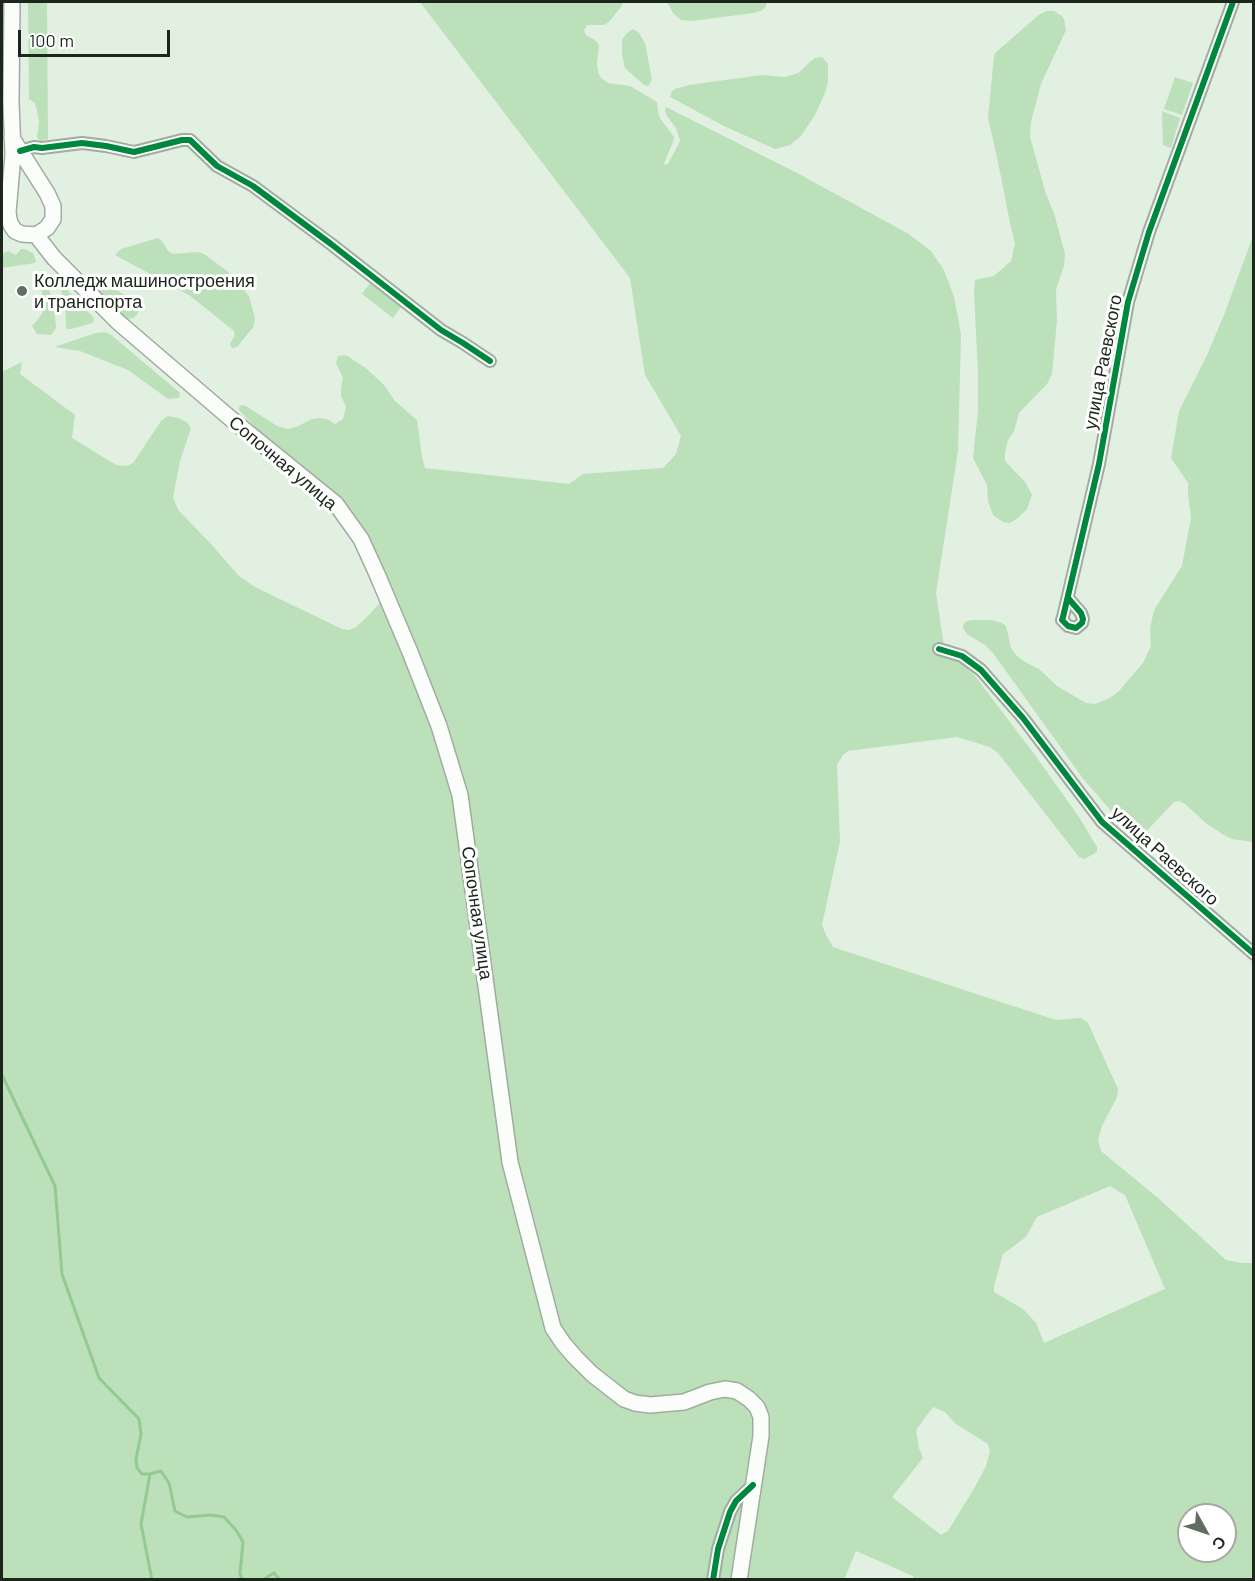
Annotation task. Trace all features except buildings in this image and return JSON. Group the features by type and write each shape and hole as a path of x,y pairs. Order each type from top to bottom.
{"main road":[{"path":"12,2 16,145 8,212 15,231 29,236 36,235 47,228 53,219 53,206 16,145"},
{"name":"Сопочная улица","path":"36,235 54,258 118,322 336,504 361,539 439,726 460,795 510,1162 553,1328 563,1343 592,1374 624,1399 650,1406 684,1402 725,1389 737,1391 757,1407 761,1417 761,1436 739,1580"}],"street":[{"name":"улица Раевского","path":"1068,598 1099,464 1128,302 1149,232 1233,2"},
{"path":"2,66 12,53"},
{"path":"16,145 42,148 82,143 134,152 190,140 217,166 253,186 441,330 490,361"},
{"name":"улица Раевского","path":"939,649 962,656 981,670 1023,718 1102,822 1254,954"},
{"path":"713,1580 718,1549 730,1512 736,1501 753,1485"}],"green space":[{"path":"28,2 47,2 48,139 40,141 37,137 39,122 37,110 35,103 29,99"},
{"path":"420,2 623,2 609,22 604,25 587,25 584,30 586,35 599,45 597,63 601,78 608,83 630,86 657,102 660,118 674,137 664,165 668,164 680,141 676,128 667,116 666,107 799,174 907,233 931,251 944,270 954,297 961,334 958,451 936,593 944,646 975,676 1035,755 1079,817 1097,847 1097,851 1084,859 1079,857 998,753 990,747 957,737 848,751 837,765 840,841 822,925 833,947 1056,1020 1081,1018 1088,1023 1118,1089 1117,1097 1098,1139 1101,1151 1158,1198 1226,1260 1253,1263 1253,1579 913,1579 913,1576 856,1551 844,1580 2,1580 2,372 22,362 20,374 75,415 72,438 116,465 127,466 133,463 161,421 168,416 187,422 191,428 180,461 173,498 179,511 238,575 255,587 342,629 349,630 356,627 383,599 382,569 284,456 239,410 239,407 246,406 277,426 288,429 320,418 335,424 343,419 346,407 341,396 343,378 336,363 338,356 346,355 367,369 384,385 395,401 417,420 425,468 569,484 583,474 663,468 676,454 681,436 645,375 630,278","holes":["1110,1186 1125,1195 1165,1289 1044,1343 1036,1323 1023,1309 994,1292 1003,1254 1026,1237 1037,1217","933,1407 945,1412 956,1424 988,1444 990,1451 986,1466 975,1487 948,1531 941,1535 892,1497 923,1458 916,1430"]},
{"path":"667,2 767,2 761,11 692,21 681,20 673,13"},
{"path":"1054,11 1062,16 1066,30 1041,84 1031,122 1030,137 1065,254 1064,266 1056,289 1057,320 1052,374 1047,384 1019,413 1005,452 1005,461 1026,483 1032,495 1027,509 1010,523 1003,522 993,515 988,501 987,485 973,458 978,411 974,292 975,280 994,276 1011,261 1015,243 988,118 994,56 1040,14"},
{"path":"633,29 639,33 645,43 652,80 648,86 625,68 622,40"},
{"path":"822,57 828,64 828,82 815,115 801,136 790,145 775,149 724,126 670,97 675,89 689,85 762,75 785,77 798,73 815,58"},
{"path":"1175,77 1193,83 1182,115 1164,109"},
{"path":"1162,111 1180,118 1171,148 1163,145"},
{"path":"1253,236 1253,842 1232,839 1224,835 1179,801 1174,802 1140,838 1133,836 1084,780 993,653 985,645 968,635 963,625 971,620 991,620 1002,623 1006,626 1011,648 1017,656 1039,669 1057,686 1086,703 1095,704 1110,698 1143,663 1151,646 1150,628 1154,610 1182,566 1191,518 1188,483 1171,458 1179,411 1224,315"},
{"path":"158,238 173,254 198,252 204,254 227,271 249,296 255,318 254,326 237,347 232,348 230,344 235,335 234,331 189,295 115,255 121,249"},
{"path":"21,249 33,253 35,263 2,268 2,254 8,251 16,255"},
{"path":"42,269 54,304 56,328 51,335 37,334 32,326 42,314"},
{"path":"56,278 94,318 93,323 67,329 65,301"},
{"path":"100,280 141,305 137,315 128,319 121,315 97,291 96,284"},
{"path":"370,283 401,307 393,318 362,294"},
{"path":"105,332 179,392 179,398 168,399 128,370 80,351 54,347"}],"waterway":[{"path":"2,1075 55,1186 62,1274 99,1378 139,1419 141,1434 136,1459 137,1468 142,1474 150,1474 141,1524 152,1580"},
{"path":"150,1474 161,1471 169,1483 175,1511 187,1517 211,1515 224,1517 236,1530 243,1542 240,1573 242,1580"},
{"path":"264,1580 274,1573 280,1580"}],"cycle path":[{"path":"1068,598 1081,613 1083,619 1076,628 1068,626 1062,620 1099,464 1128,302 1149,232 1233,2"},
{"path":"20,151 34,147 82,143 134,152 190,140 217,166 253,186 441,330 490,361"},
{"path":"939,649 962,656 981,670 1023,718 1102,822 1254,954"},
{"path":"713,1580 718,1549 730,1512 736,1501 753,1485"}],"place":[{"name":"Колледж машиностроения и транспорта","path":"22,291"}]}
